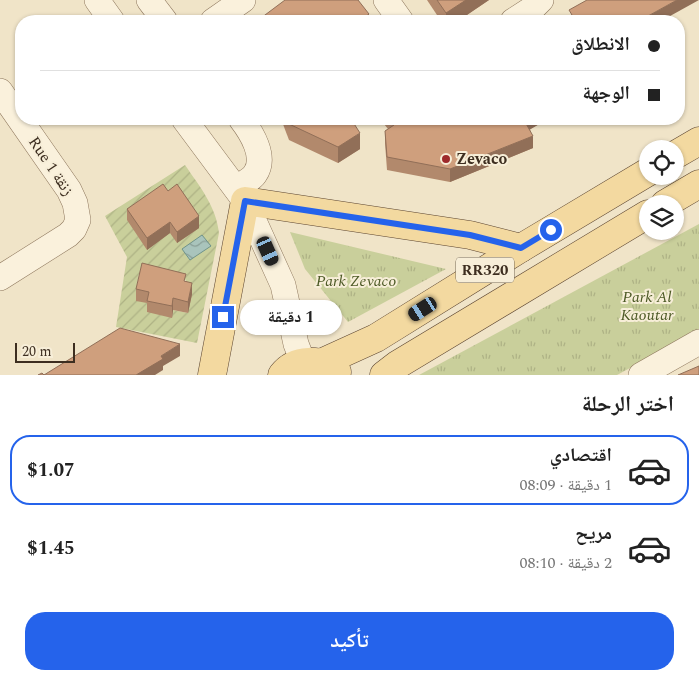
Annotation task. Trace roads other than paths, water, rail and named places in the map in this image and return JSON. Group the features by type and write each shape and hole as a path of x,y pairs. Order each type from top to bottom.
{"main road":[{"path":"684,150 699,141"},
{"name":"RR320","path":"311,369 376,338 639,177"},
{"path":"680,195 699,184"},
{"path":"212,375 240,194 470,235 521,248"},
{"name":"RR320","path":"384,375 397,365 639,219"}],"street":[{"path":"97,0 108,15"},
{"path":"149,0 160,15"},
{"path":"222,15 243,0"},
{"path":"386,0 397,15"},
{"path":"522,15 541,0"},
{"name":"Rue 1 زنقة","path":"0,91 15,113"},
{"name":"Rue 1 زنقة","path":"0,278 58,242 74,228 78,220 75,203 69,190 24,125"},
{"path":"188,125 240,194 283,284 296,344 311,369"},
{"path":"240,194 248,180 256,174 259,166 256,142 246,125"},
{"path":"641,375 699,342"}],"water":[{"path":"202,235 211,246 190,260 182,249"}],"place":[{"name":"Zevaco","path":"446,159"}],"park label":[{"name":"Park Zevaco","path":"356,281"},
{"name":"Park Al Kaoutar","path":"647,306"}]}
